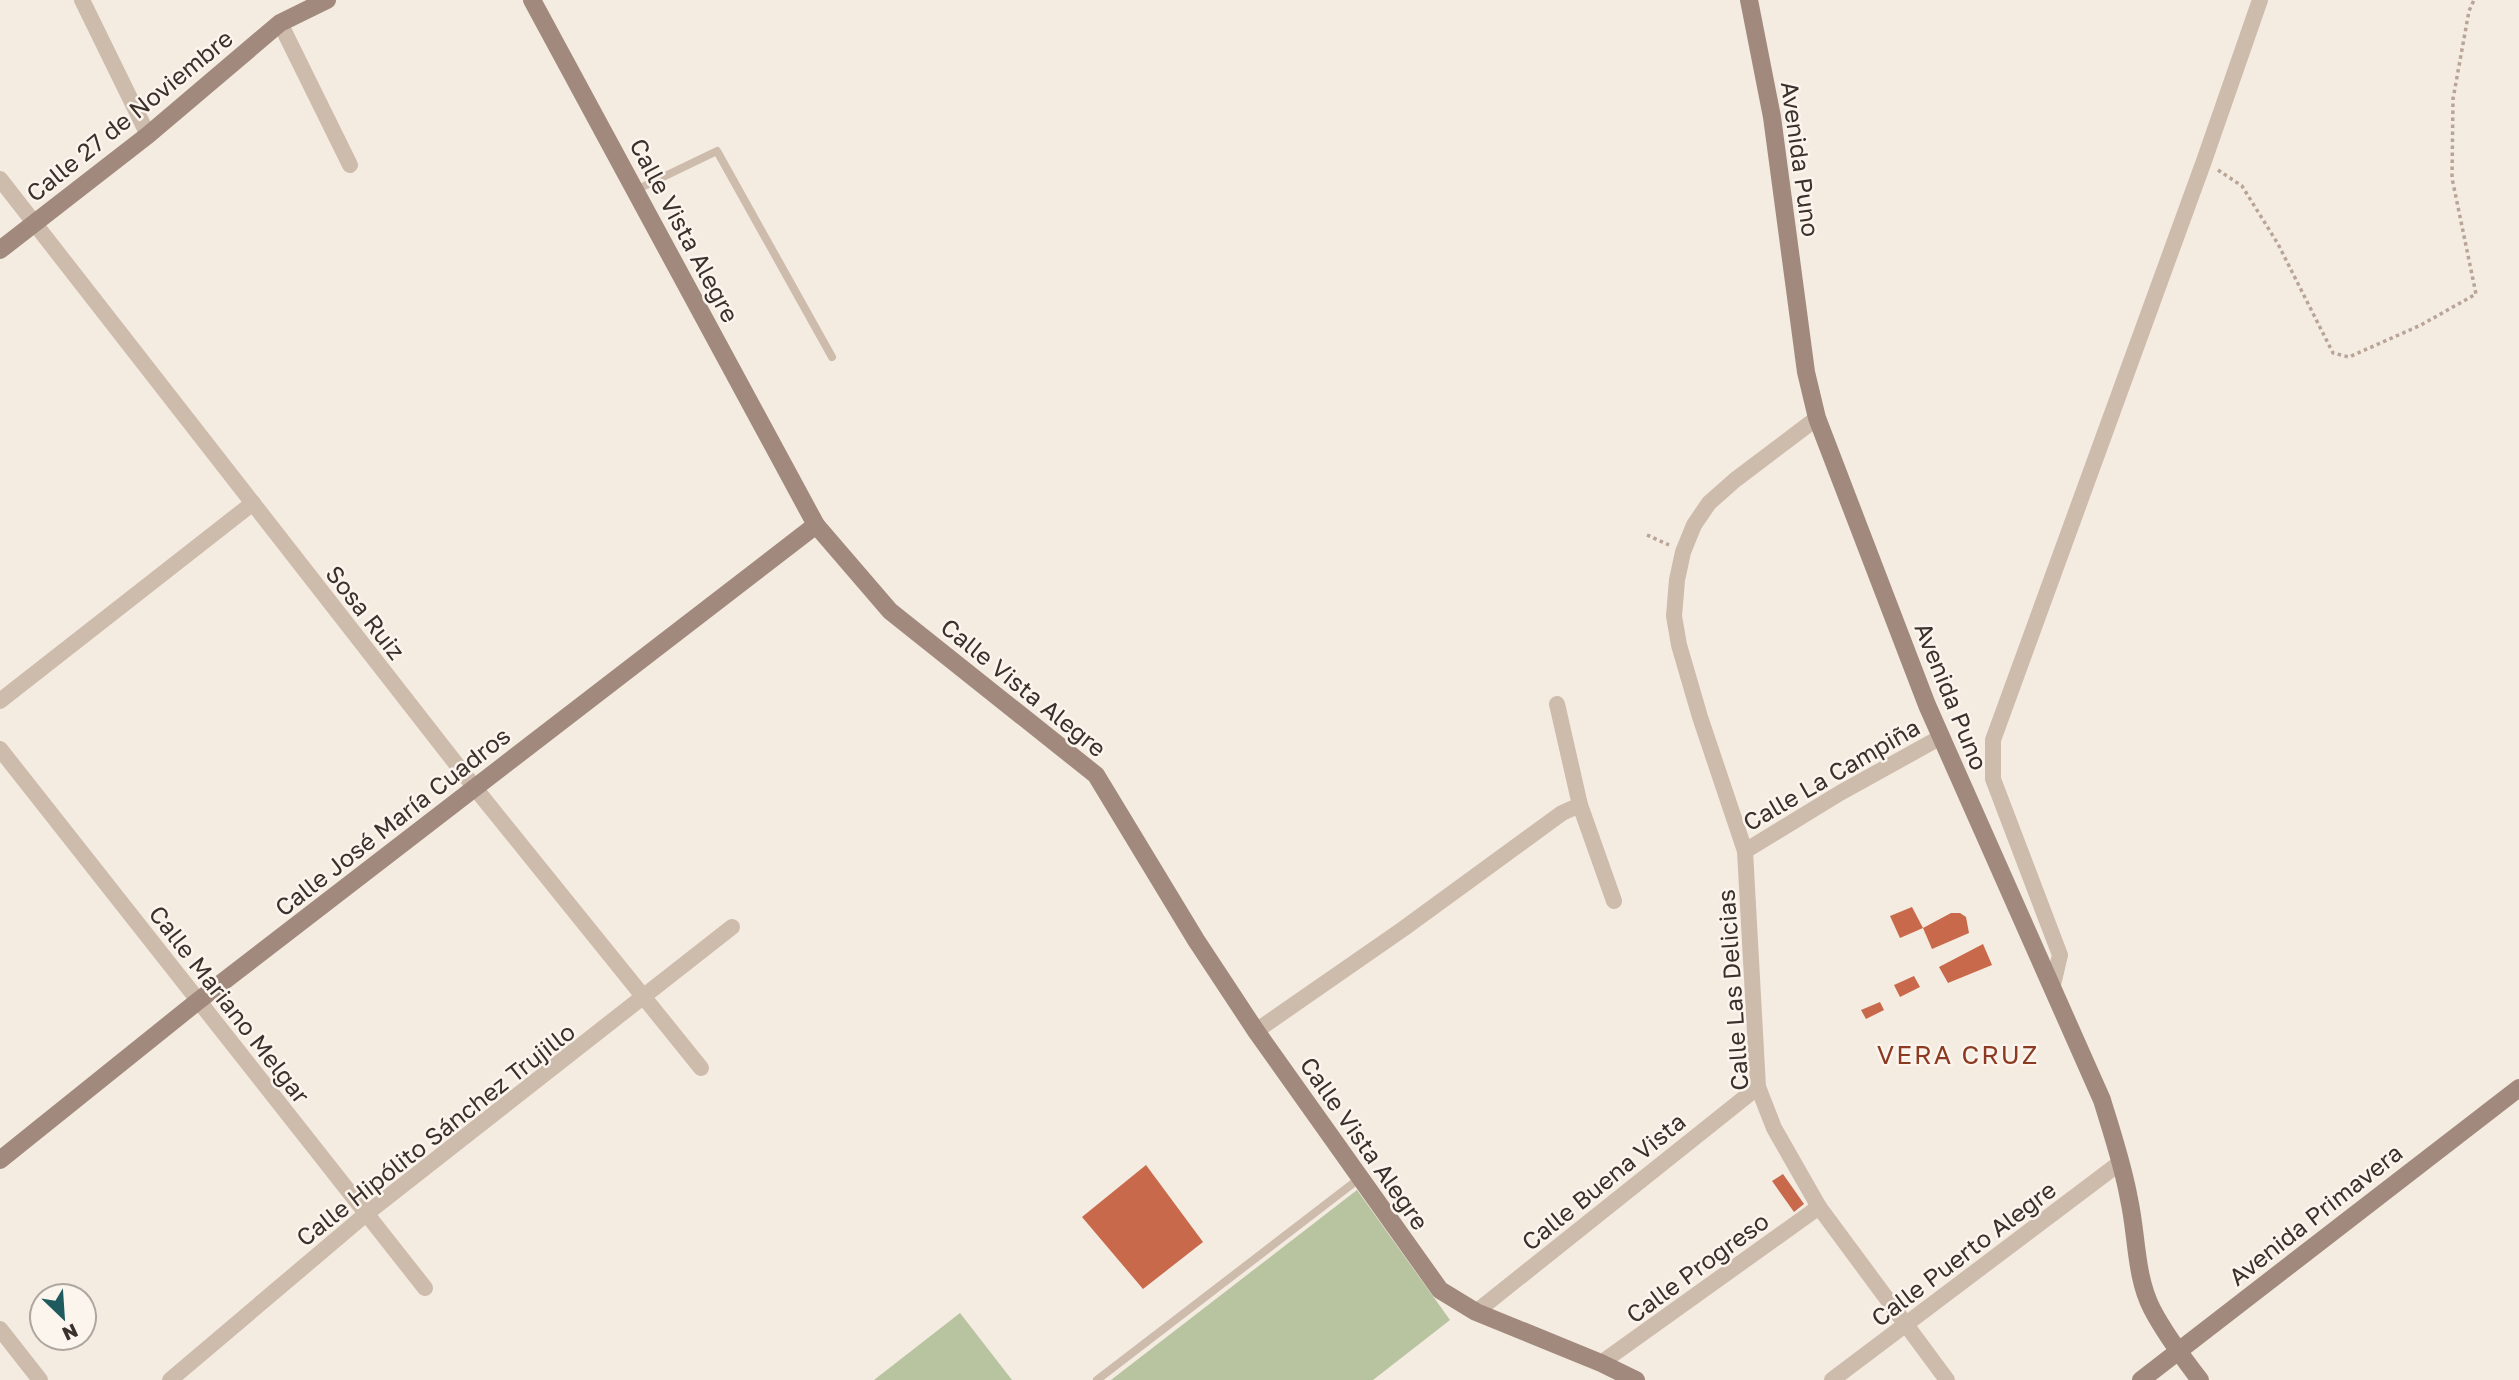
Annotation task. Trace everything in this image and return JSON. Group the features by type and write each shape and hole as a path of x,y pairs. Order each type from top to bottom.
{"street":[{"path":"82,0 148,135"},
{"name":"Calle 27 de Noviembre","path":"0,250 148,135 280,23 327,0"},
{"name":"Calle Vista Alegre","path":"532,0 816,525 890,611 1096,775 1196,940 1256,1031 1440,1290 1476,1312 1636,1380"},
{"name":"Avenida Puno","path":"1749,0 1772,117 1806,372 1817,418 1941,737 2102,1100 2130,1200 2143,1284 2151,1308 2200,1380"},
{"path":"2052,989 2060,956 1993,779 1993,740 2260,0"},
{"path":"280,23 350,165"},
{"name":"Sosa Ruiz","path":"0,179 475,788 701,1068"},
{"name":"Calle Las Delicias","path":"1817,418 1709,503 1694,525 1683,552 1674,616 1679,645 1700,717 1745,851 1758,1087 1793,1166 1819,1207 1947,1380"},
{"path":"0,701 253,503"},
{"name":"Calle José María Cuadros","path":"0,1160 198,1001 816,525"},
{"path":"1557,704 1580,805 1614,901"},
{"name":"Calle La Campiña","path":"1745,851 1840,793 1941,737"},
{"name":"Calle Mariano Melgar","path":"0,749 425,1288"},
{"path":"1256,1031 1403,929 1562,813 1580,805"},
{"name":"Calle Hipólito Sánchez Trujillo","path":"170,1380 366,1214 732,928"},
{"name":"Calle Buena Vista","path":"1476,1312 1758,1087"},
{"name":"Avenida Primavera","path":"2141,1380 2519,1088"},
{"name":"Calle Puerto Alegre","path":"1832,1380 2121,1162"},
{"name":"Calle Progreso","path":"1601,1363 1819,1207"},
{"path":"0,1329 40,1380"}],"lane":[{"path":"636,190 717,151 832,358"},
{"path":"1097,1380 1360,1178"}],"path":[{"path":"2204,161 2242,186 2278,244 2333,353 2348,357 2421,325 2476,294 2452,178 2453,99 2469,11 2474,0"}],"green space":[{"path":"1357,1190 1450,1320 1373,1380 1111,1380"},
{"path":"960,1313 1012,1380 874,1380"}],"building":[{"path":"1912,907 1923,928 1900,938 1890,916"},
{"path":"1951,913 1960,913 1966,917 1969,933 1932,949 1923,928"},
{"path":"1983,944 1992,965 1948,983 1939,967"},
{"path":"1914,976 1920,987 1900,997 1894,985"},
{"path":"1880,1002 1884,1010 1866,1019 1861,1010"},
{"path":"1146,1165 1203,1242 1143,1289 1082,1217"},
{"path":"1783,1174 1804,1204 1794,1212 1772,1181"}],"district":[{"name":"VERA CRUZ","path":"1958,1054"}]}
